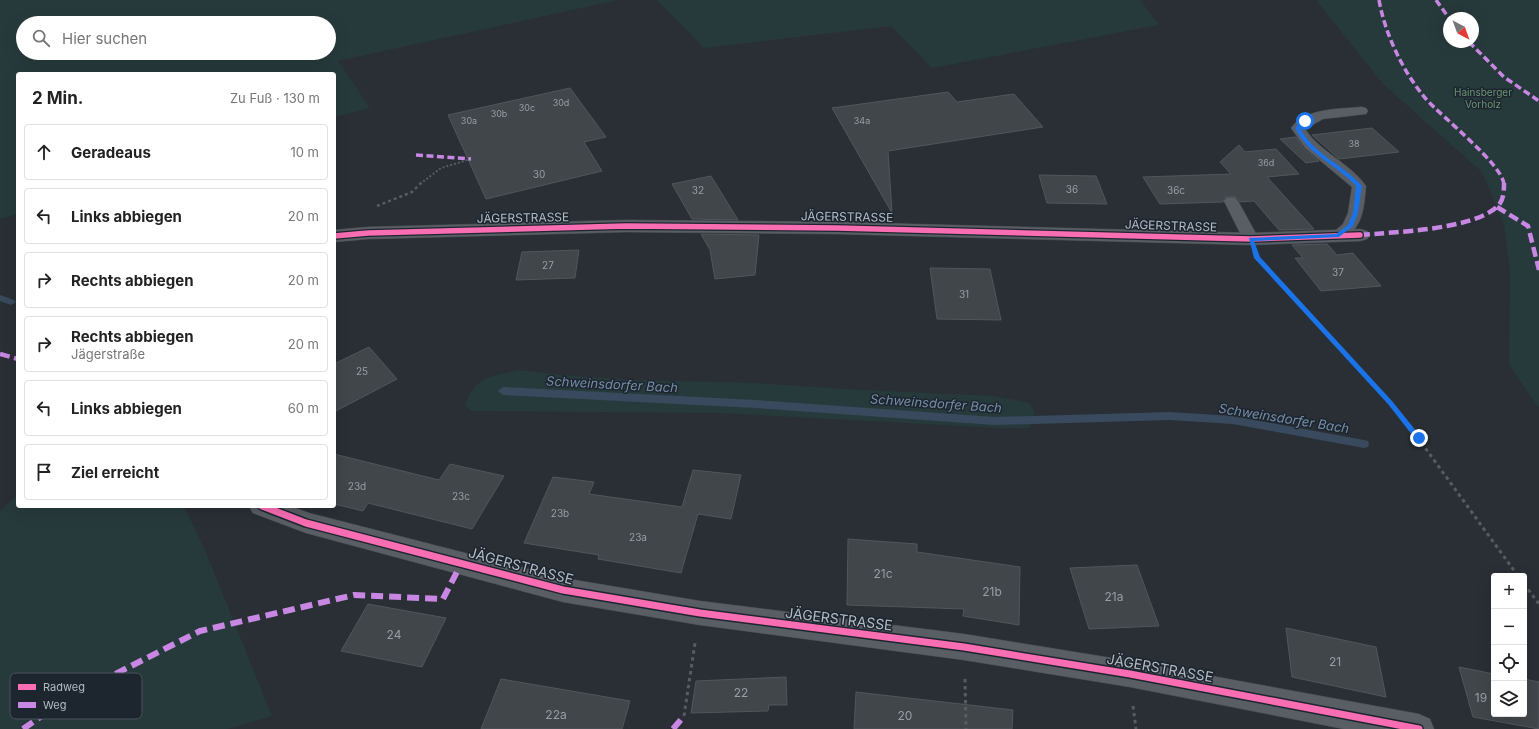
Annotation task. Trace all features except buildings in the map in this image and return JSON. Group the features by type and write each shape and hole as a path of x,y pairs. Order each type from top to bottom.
{"street":[{"name":"JÄGERSTRASSE","path":"336,236 368,233 626,226 837,228 1251,239 1360,235"},
{"name":"JÄGERSTRASSE","path":"267,508 306,523 563,590 700,613 964,647 1130,674 1419,729"}],"lane":[{"path":"1337,236 1350,226 1356,213 1359,186 1349,175 1304,141 1298,128 1305,121 1320,115 1361,111"},
{"path":"1232,201 1251,239"}],"path":[{"path":"370,208 384,204 412,192 424,180 441,168 471,159"},
{"path":"1251,239 1257,258 1403,418 1516,573"},
{"path":"1527,588 1539,604"},
{"path":"684,716 700,613"},
{"path":"964,647 966,729"}],"green space":[{"path":"0,0 618,0 338,61 370,108 336,116 336,72 16,72 16,215 0,219"},
{"path":"657,0 1140,0 1159,25 932,68 891,26 704,48"},
{"name":"Hainsberger Vorholz","path":"1316,0 1539,0 1539,408 1509,365 1510,272 1504,224 1482,172 1383,84"},
{"path":"519,370 561,375 632,380 754,383 860,390 994,396 1029,403 1035,413 1029,428 1001,428 721,413 472,411 465,406 473,389 485,379"},
{"path":"16,496 16,508 185,508 207,555 272,716 227,729 0,729 0,511"}],"waterway":[{"name":"Schweinsdorfer Bach","path":"0,298 11,302"},
{"name":"Schweinsdorfer Bach","path":"503,391 756,404 995,421 1170,416 1233,420 1364,444"}],"marked path":[{"path":"1360,235 1433,228 1472,219 1487,213 1498,206 1502,199 1504,190 1502,176 1496,167 1439,112 1425,97 1411,78 1390,36 1379,0"},
{"path":"1436,0 1445,12"},
{"path":"1475,48 1504,77 1539,101"},
{"path":"416,155 471,159"},
{"path":"1497,207 1528,226 1539,270"},
{"path":"0,354 16,358"},
{"path":"117,673 200,631 354,595 443,599 462,562"},
{"path":"673,729 684,716"},
{"path":"23,729 37,719"}],"cycle path":[{"path":"336,236 368,233 626,226 837,228 1251,239 1360,235"},
{"path":"267,508 306,523 563,590 700,613 964,647 1130,674 1419,729"}],"route":[{"path":"1305,121 1298,128 1304,141 1349,175 1359,186 1356,213 1350,226 1337,236 1251,239 1257,258 1390,402 1419,438"}]}
